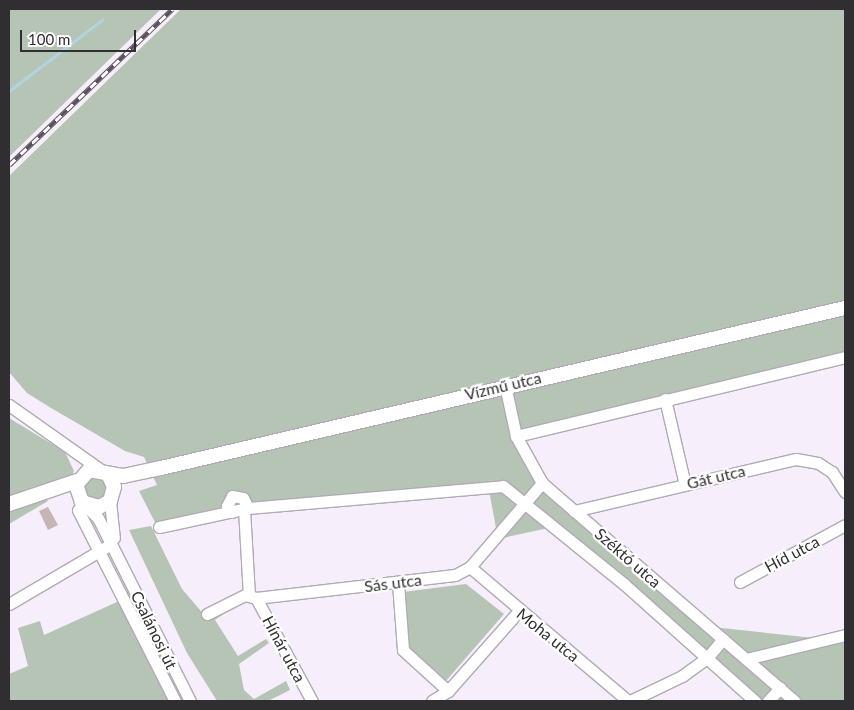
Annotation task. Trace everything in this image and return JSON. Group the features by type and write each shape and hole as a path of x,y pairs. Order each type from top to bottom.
{"main road":[{"name":"Vízmű utca","path":"161,468 504,385 845,308"},
{"path":"9,504 80,478 105,472 161,468"},
{"path":"29,497 99,507 112,497 161,468"},
{"path":"105,472 112,497"},
{"path":"80,478 81,504"}],"street":[{"path":"516,436 845,357"},
{"name":"Széktó utca","path":"504,385 516,436 542,483 795,701"},
{"path":"665,399 685,484"},
{"path":"9,405 105,472"},
{"path":"71,447 80,478"},
{"name":"Gát utca","path":"574,510 806,458 832,472 845,492"},
{"name":"Sás utca","path":"207,614 253,597 398,583 455,575 470,567 542,483"},
{"path":"159,527 241,510 492,484 509,488 526,502"},
{"name":"Csalánosi út","path":"112,497 108,523 119,560 190,701"},
{"name":"Széktó utca","path":"526,502 754,701"},
{"name":"Csalánosi út","path":"81,504 106,548 119,560"},
{"path":"241,510 253,597"},
{"name":"Híd utca","path":"740,582 845,525"},
{"path":"9,604 106,548 175,701"},
{"name":"Moha utca","path":"470,567 518,612 629,701"},
{"path":"398,583 403,650 448,691"},
{"name":"Hínár utca","path":"253,597 312,701"},
{"path":"432,701 448,691 518,612"},
{"path":"746,659 845,635"},
{"path":"629,701 682,676 707,658 723,638"},
{"path":"768,701 780,688"}],"green space":[{"path":"9,9 161,9 9,157"},
{"path":"181,9 845,9 845,352 518,431 542,480 712,627 814,638 845,633 845,701 750,701 553,527 498,539 489,490 219,517 160,532 139,491 157,485 144,457 125,451 27,393 9,372 9,176"},
{"path":"9,418 65,452 74,471 69,481 40,492 48,501 9,524"},
{"path":"92,473 109,483 105,499 89,502 80,484"},
{"path":"151,526 182,589 206,617 231,604 232,608 215,620 238,656 266,639 269,643 239,664 244,690 254,699 286,681 290,690 268,701 217,701 187,653 129,530"},
{"path":"466,584 504,614 445,682 408,648 403,592"},
{"path":"128,597 181,701 9,701 9,674 28,666 18,628 40,621 44,635"}],"building":[{"path":"48,507 58,525 48,530 39,511"}],"waterway":[{"path":"9,91 102,20"}],"railway":[{"path":"9,165 172,9"}]}
